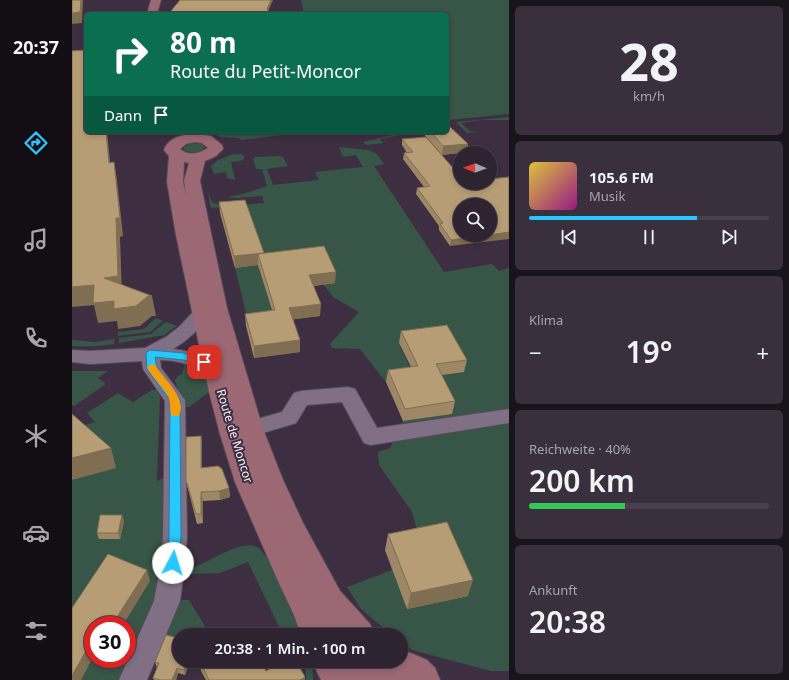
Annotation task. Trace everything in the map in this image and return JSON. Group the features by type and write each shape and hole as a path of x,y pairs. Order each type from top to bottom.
{"main road":[{"path":"153,12 156,0"},
{"path":"193,135 209,140 214,143 216,147 211,153 197,157 183,157 174,144 193,135"},
{"name":"Route de Moncor","path":"174,144 175,182 202,313 233,434 249,482 287,567 309,611 315,628"},
{"name":"Route de Moncor","path":"197,157 197,164 192,181 198,215 217,308 250,429 269,480 293,532 329,601 352,628"},
{"path":"333,668 340,680"},
{"path":"344,680 359,668"},
{"path":"406,668 423,680"}],"street":[{"path":"150,353 165,347 182,335 192,326 202,313"},
{"path":"133,680 167,601 173,563 175,536 175,400 152,369 150,353"},
{"path":"72,356 84,358 150,353 183,356 204,362 216,370"},
{"name":"Route de Moncor","path":"250,429 289,418 301,398 348,394 371,438 509,416"}],"green space":[{"path":"301,0 509,0 509,114 449,120 449,12 304,12"},
{"path":"509,117 509,120 482,120 461,123 470,131 478,132 467,133 456,122"},
{"path":"213,134 290,134 241,140 239,138 220,137"},
{"path":"397,134 404,134 380,139 383,143 367,145 363,142"},
{"path":"192,143 202,144 205,148 194,153 184,150 184,147"},
{"path":"339,147 368,150 377,154 384,164 374,166 444,272 492,264 499,271 509,268 509,671 491,671 412,650 408,647 408,628 384,628 361,609 347,587 392,570 385,550 421,543 412,512 379,465 378,452 390,448 403,421 452,413 434,376 464,371 399,344 415,378 386,382 360,349 332,348 330,344 359,312 333,297 324,285 324,258 275,322 249,325 235,268 258,265 229,206 264,203 262,196 236,198 227,197 243,194 267,186 262,169 256,169 253,159 255,157 282,156 288,166 267,169 273,185 319,180 315,172 363,167 356,155 343,157"},
{"path":"234,154 244,155 244,158 241,161 231,162 235,180 227,178 226,172 214,174 211,166 218,160"},
{"path":"208,194 213,203 229,206 211,208"},
{"path":"156,318 163,321 150,332 118,336 118,332 144,329"},
{"path":"166,322 177,326 164,335 119,343 119,338 151,334"},
{"path":"114,339 114,344 72,346 72,340 95,342"},
{"path":"185,362 202,371 210,389 209,392 189,407 182,405 175,380 182,374"},
{"path":"72,371 108,371 98,378 106,384 74,406 72,405"},
{"path":"152,390 157,390 160,396 157,481 163,478 165,535 158,600 136,648 136,616 84,616 84,668 127,668 121,680 72,680 72,429 95,422 87,413 118,393 133,402"},
{"path":"251,545 259,548 275,568 303,628 280,628 248,562 220,573 186,574 185,571 234,548"},
{"path":"183,600 189,600 206,628 172,628 172,641 167,640 164,636 177,604"},
{"path":"305,668 312,668 313,680 306,680"}],"building":[{"path":"72,0 81,0 80,12 72,13"},
{"path":"180,0 271,0 267,9 269,12 171,11"},
{"path":"84,50 84,134 106,134 109,163 114,162 120,218 116,218 118,276 104,278 152,296 148,296 136,306 114,309 114,301 93,303 94,285 72,287 72,51"},
{"path":"449,126 468,144 443,146 433,134 449,134"},
{"path":"426,137 453,168 453,190 497,190 497,178 509,177 509,232 497,234 497,198 453,198 453,240 451,240 440,224 443,223 417,188 430,186 404,153 413,152 402,139"},
{"path":"245,200 264,253 234,256 219,202"},
{"path":"324,246 336,272 309,275 321,304 289,308 300,340 254,346 245,314 275,310 258,254"},
{"path":"447,325 467,360 436,364 455,401 405,409 388,370 418,366 401,331"},
{"path":"72,414 111,448 72,458"},
{"path":"201,436 201,468 218,466 222,469 229,488 219,491 201,492 201,514 196,514 186,480 186,437"},
{"path":"100,515 122,515 118,533 97,533"},
{"path":"447,522 473,580 411,593 388,534"},
{"path":"108,554 147,570 118,616 84,616 84,654 72,676 72,608"},
{"path":"166,635 172,636 172,668 177,668 172,680 160,680 153,678 159,663 155,662"},
{"path":"203,668 264,668 266,671 271,668 300,668 305,677 300,680 209,680"}],"slow traffic":[{"path":"152,367 155,374 174,396 176,413"}],"route":[{"path":"173,563 175,536 176,408 174,396 152,369 150,353 183,356 204,362"}]}
